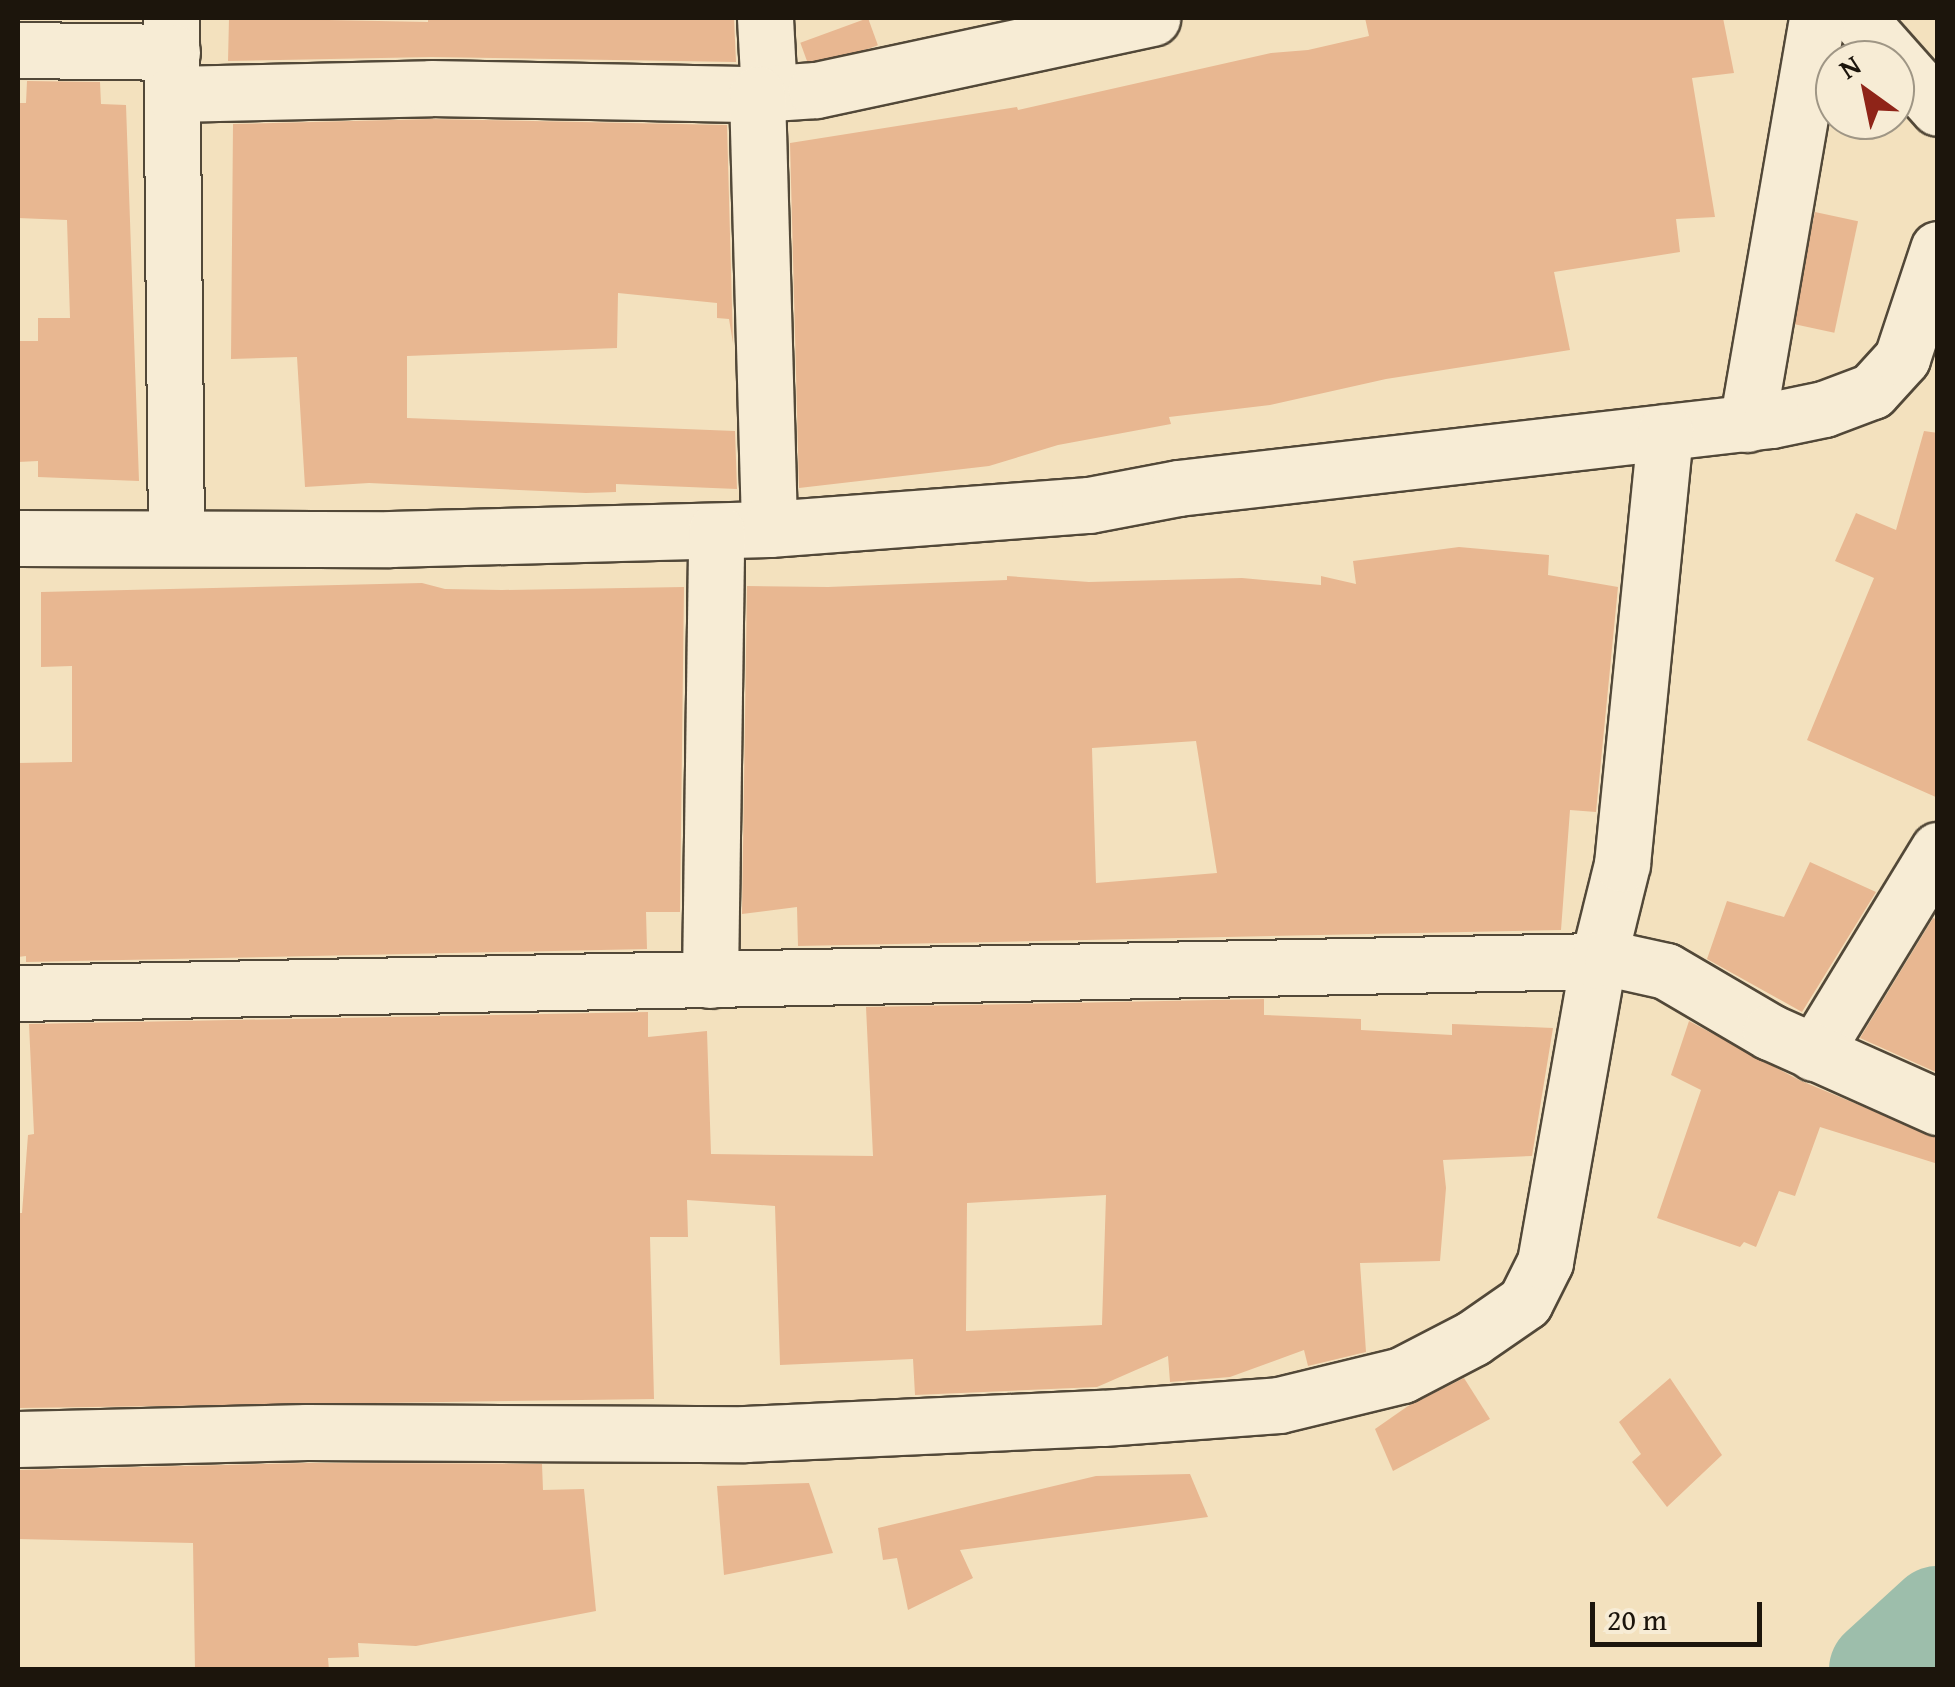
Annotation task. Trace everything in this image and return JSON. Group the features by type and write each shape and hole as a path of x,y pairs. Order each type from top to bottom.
{"street":[{"path":"765,18 762,94 769,529"},
{"path":"18,50 172,54 431,88 762,94 816,90 1152,18"},
{"path":"1747,424 1817,18"},
{"path":"1858,18 1938,108"},
{"path":"172,54 176,536"},
{"path":"18,538 390,539 769,529 1089,504 1178,488 1747,424 1824,410 1872,391 1902,358 1938,248"},
{"path":"18,1439 307,1432 745,1434 1103,1418 1279,1405 1402,1374 1472,1338 1525,1302 1545,1262 1598,961 1612,917 1622,864 1666,432"},
{"path":"710,980 716,531"},
{"path":"1814,1052 1938,850"},
{"path":"18,993 1634,960 1666,972 1770,1032 1938,1107"}],"building":[{"path":"229,18 428,22 428,18 734,18 736,62 432,57 228,61"},
{"path":"868,18 878,45 810,70 800,43"},
{"path":"1365,18 1723,18 1734,73 1692,78 1715,217 1676,219 1680,252 1554,272 1570,350 1386,379 1270,405 1169,417 1171,424 1058,445 989,466 799,488 790,143 1017,107 1018,110 1271,53 1308,50 1369,36"},
{"path":"27,81 100,82 101,104 126,105 139,481 38,477 38,461 18,462 18,341 38,341 38,318 70,318 67,220 18,218 18,103 26,103"},
{"path":"431,119 727,125 733,343 729,319 717,318 717,303 618,293 617,348 407,356 407,418 735,431 737,489 616,484 616,492 586,493 369,483 305,487 297,357 231,359 233,124"},
{"path":"1815,212 1858,221 1834,333 1791,324"},
{"path":"1924,431 1938,433 1938,798 1807,740 1874,578 1835,561 1856,513 1896,530"},
{"path":"1459,547 1549,555 1548,575 1618,587 1596,812 1570,810 1561,930 798,946 797,907 742,914 747,586 828,587 1007,580 1007,576 1089,582 1242,578 1321,585 1321,576 1356,584 1353,561","holes":["1196,741 1217,873 1096,883 1092,748"]},
{"path":"422,583 445,589 502,590 684,587 680,912 646,912 647,949 26,962 26,956 18,957 18,763 72,762 72,666 41,667 41,592"},
{"path":"1810,862 1876,892 1802,1012 1707,959 1727,901 1784,917"},
{"path":"1933,918 1938,920 1938,1073 1860,1038"},
{"path":"1264,999 1264,1015 1361,1019 1361,1030 1452,1035 1452,1024 1553,1028 1532,1156 1443,1160 1446,1188 1440,1261 1360,1263 1366,1352 1308,1366 1304,1350 1230,1377 1170,1382 1168,1356 1097,1387 915,1395 913,1359 780,1365 775,1206 687,1200 688,1237 650,1237 654,1399 18,1408 18,1213 22,1213 28,1135 34,1134 29,1024 648,1012 648,1037 707,1031 711,1154 873,1156 866,1007","holes":["1106,1195 1102,1325 966,1331 967,1203"]},
{"path":"1689,1021 1799,1080 1938,1138 1938,1164 1820,1127 1795,1196 1779,1191 1756,1247 1744,1242 1740,1247 1657,1218 1701,1090 1671,1075"},
{"path":"1464,1378 1490,1419 1393,1471 1375,1429 1408,1406"},
{"path":"1670,1378 1722,1455 1667,1507 1632,1462 1641,1454 1619,1422"},
{"path":"307,1463 542,1464 543,1490 584,1489 596,1611 416,1646 358,1643 359,1657 328,1658 329,1670 195,1670 193,1543 18,1539 18,1470"},
{"path":"1190,1474 1208,1517 960,1550 973,1578 908,1610 897,1558 883,1560 878,1528 1096,1476"},
{"path":"809,1483 833,1553 724,1575 717,1486"}],"waterway":[{"path":"1880,1670 1938,1617"}]}
